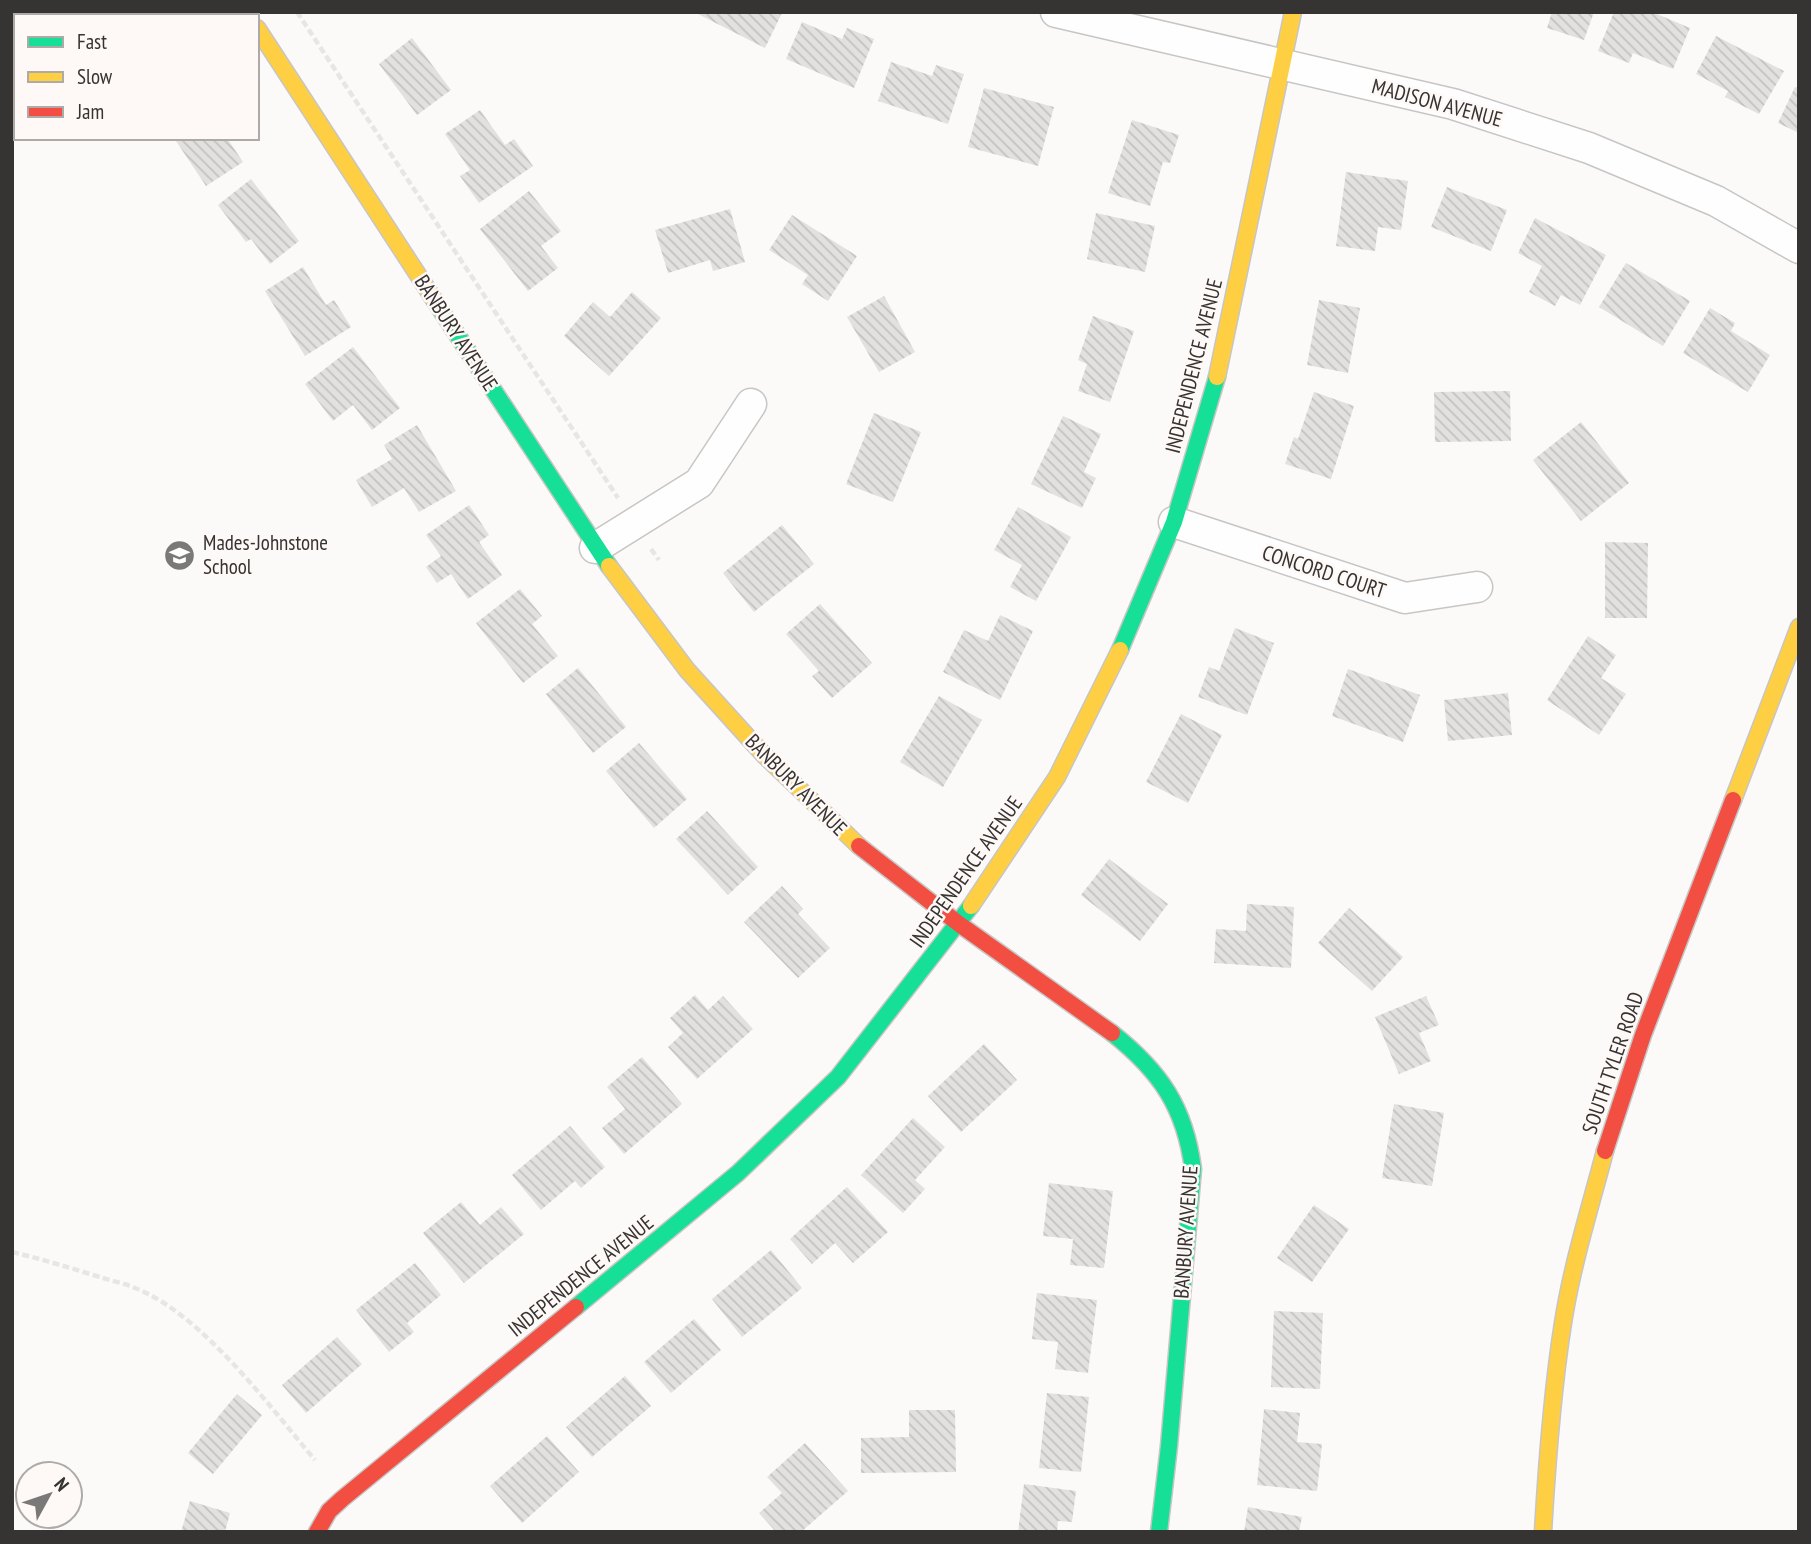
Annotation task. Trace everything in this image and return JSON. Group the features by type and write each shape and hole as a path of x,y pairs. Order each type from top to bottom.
{"street":[{"name":"MADISON AVENUE","path":"1055,12 1453,104 1589,148 1716,201 1799,248"},
{"name":"INDEPENDENCE AVENUE","path":"317,1532 329,1511 342,1499 738,1173 838,1077 959,924 1057,777 1110,674 1174,522 1214,391 1293,12"},
{"name":"BANBURY AVENUE","path":"259,31 595,548 687,670 765,756 852,840 959,924 1133,1050 1155,1072 1174,1103 1189,1138 1194,1169 1159,1532"},
{"path":"595,548 699,483 751,404"},
{"name":"CONCORD COURT","path":"1174,522 1405,598 1477,587"},
{"name":"SOUTH TYLER ROAD","path":"1543,1532 1549,1435 1563,1323 1574,1268 1606,1146 1643,1035 1799,627"}],"path":[{"path":"297,12 659,559"},
{"path":"12,1252 45,1259 137,1288 167,1306 195,1326 218,1348 315,1460"}],"building":[{"path":"694,12 781,12 782,13 765,48"},
{"path":"1552,12 1594,12 1584,40 1547,28"},
{"path":"1614,12 1652,12 1690,28 1673,69 1633,53 1629,63 1598,51"},
{"path":"802,22 842,39 847,28 874,39 854,88 786,59"},
{"path":"1716,36 1784,71 1759,114 1725,97 1728,91 1696,74"},
{"path":"412,38 451,90 417,115 379,64"},
{"path":"891,62 932,76 936,65 964,74 948,124 878,101"},
{"path":"1795,87 1799,88 1799,133 1778,123"},
{"path":"984,88 1054,107 1038,166 968,147"},
{"path":"480,110 505,145 514,139 533,166 479,203 460,176 470,170 445,134"},
{"path":"1132,120 1179,135 1170,163 1163,162 1150,206 1108,193"},
{"path":"175,140 228,140 243,162 206,186"},
{"path":"1346,172 1408,181 1401,230 1378,227 1375,251 1336,246"},
{"path":"251,179 299,241 270,264 251,239 246,242 218,205"},
{"path":"1447,187 1507,210 1491,251 1431,227"},
{"path":"529,191 561,231 541,246 558,268 528,291 480,229"},
{"path":"730,209 745,262 713,271 710,260 668,273 655,230"},
{"path":"1096,213 1155,226 1145,272 1087,259"},
{"path":"792,215 857,256 828,301 802,284 808,275 769,250"},
{"path":"1535,218 1606,255 1580,305 1561,295 1555,306 1529,292 1542,266 1518,253"},
{"path":"1626,263 1690,301 1663,346 1599,307"},
{"path":"303,267 326,305 334,300 351,327 305,356 265,291"},
{"path":"632,292 661,318 609,376 564,336 593,302 610,317"},
{"path":"884,296 915,352 879,372 847,317"},
{"path":"1319,300 1360,308 1348,373 1307,365"},
{"path":"1710,308 1735,323 1731,331 1770,355 1748,392 1683,353"},
{"path":"1093,316 1134,331 1110,402 1078,391 1087,364 1078,360"},
{"path":"353,347 400,408 372,430 353,405 333,421 305,384"},
{"path":"1510,391 1511,441 1435,442 1434,392"},
{"path":"1314,392 1354,406 1331,479 1285,464 1294,437 1298,439"},
{"path":"874,413 921,432 893,502 846,484"},
{"path":"1063,416 1101,434 1084,472 1096,478 1082,508 1031,484"},
{"path":"1581,422 1629,483 1581,521 1533,460"},
{"path":"417,425 456,491 419,512 404,488 372,507 356,480 392,459 384,445"},
{"path":"469,505 489,535 479,542 502,575 468,599 451,574 437,583 426,567 441,556 426,535"},
{"path":"1018,507 1071,537 1036,601 1010,587 1022,565 994,550"},
{"path":"782,525 814,564 754,612 723,573"},
{"path":"1605,542 1648,543 1647,618 1605,618"},
{"path":"520,589 542,616 532,624 558,656 523,683 476,623"},
{"path":"820,604 872,663 832,698 812,676 819,671 786,634"},
{"path":"1000,615 1033,631 1000,700 943,672 964,630 988,641"},
{"path":"1235,628 1274,643 1247,715 1198,697 1209,667 1219,671"},
{"path":"1588,636 1616,655 1601,678 1626,694 1599,735 1547,700"},
{"path":"578,668 626,727 593,753 546,694"},
{"path":"1348,669 1420,695 1403,742 1332,716"},
{"path":"1508,693 1512,735 1448,741 1444,700"},
{"path":"939,696 982,720 943,787 900,762"},
{"path":"1181,714 1222,735 1188,803 1146,782"},
{"path":"639,743 687,799 654,828 606,771"},
{"path":"707,811 758,867 728,895 676,839"},
{"path":"1109,859 1168,904 1140,941 1081,895"},
{"path":"782,886 803,909 798,914 830,948 798,978 744,922"},
{"path":"1247,904 1294,907 1291,968 1214,963 1216,929 1246,931"},
{"path":"1349,908 1403,957 1372,991 1318,943"},
{"path":"695,995 708,1010 723,996 753,1029 697,1079 668,1047 683,1033 670,1018"},
{"path":"1426,996 1439,1025 1419,1033 1431,1061 1399,1074 1375,1017"},
{"path":"984,1044 1017,1080 961,1132 928,1096"},
{"path":"642,1057 682,1104 624,1154 602,1128 625,1109 607,1087"},
{"path":"1394,1104 1444,1113 1432,1186 1382,1178"},
{"path":"913,1118 945,1147 915,1180 925,1189 903,1213 861,1175"},
{"path":"570,1126 605,1167 581,1188 575,1181 541,1210 512,1175"},
{"path":"1049,1183 1113,1191 1104,1268 1070,1265 1073,1239 1043,1236"},
{"path":"847,1187 888,1232 853,1263 835,1243 812,1264 790,1239"},
{"path":"461,1202 480,1225 501,1207 524,1234 464,1283 423,1233"},
{"path":"1314,1205 1349,1229 1312,1282 1277,1258"},
{"path":"771,1250 802,1288 742,1337 712,1299"},
{"path":"415,1263 441,1295 407,1323 414,1332 389,1352 356,1310"},
{"path":"1037,1293 1097,1300 1088,1373 1055,1369 1058,1342 1032,1339"},
{"path":"1274,1311 1323,1313 1320,1389 1271,1387"},
{"path":"694,1319 721,1350 671,1393 644,1362"},
{"path":"337,1337 362,1364 306,1413 282,1385"},
{"path":"625,1376 651,1406 592,1457 566,1427"},
{"path":"1047,1393 1089,1397 1081,1472 1039,1468"},
{"path":"237,1394 262,1415 213,1474 188,1453"},
{"path":"1264,1409 1300,1413 1297,1442 1322,1444 1317,1491 1257,1485"},
{"path":"909,1410 955,1410 956,1472 861,1473 861,1438 909,1437"},
{"path":"547,1436 579,1472 522,1523 490,1486"},
{"path":"805,1443 848,1491 801,1532 776,1532 759,1513 782,1493 767,1477"},
{"path":"1024,1484 1076,1491 1072,1522 1058,1521 1057,1532 1018,1532"},
{"path":"190,1501 230,1513 225,1532 181,1532"},
{"path":"1248,1507 1302,1517 1299,1532 1244,1532"}],"traffic: fast":[{"path":"435,301 609,566"},
{"path":"1120,650 1174,522 1217,377"},
{"path":"576,1307 738,1173 838,1077 971,906"},
{"path":"1112,1033 1144,1062 1168,1092 1184,1127 1193,1169 1159,1532"}],"traffic: slow":[{"path":"1217,377 1293,12"},
{"path":"259,31 435,301"},
{"path":"609,566 687,670 765,756 859,846"},
{"path":"1733,800 1799,627"},
{"path":"971,906 1057,777 1120,650"},
{"path":"1543,1532 1550,1427 1563,1323 1576,1258 1605,1151"}],"traffic: jam":[{"path":"1605,1151 1643,1035 1733,800"},
{"path":"859,846 959,924 1112,1033"},
{"path":"317,1532 329,1511 342,1499 576,1307"}],"place":[{"name":"Mades-Johnstone School","path":"180,555"}]}
